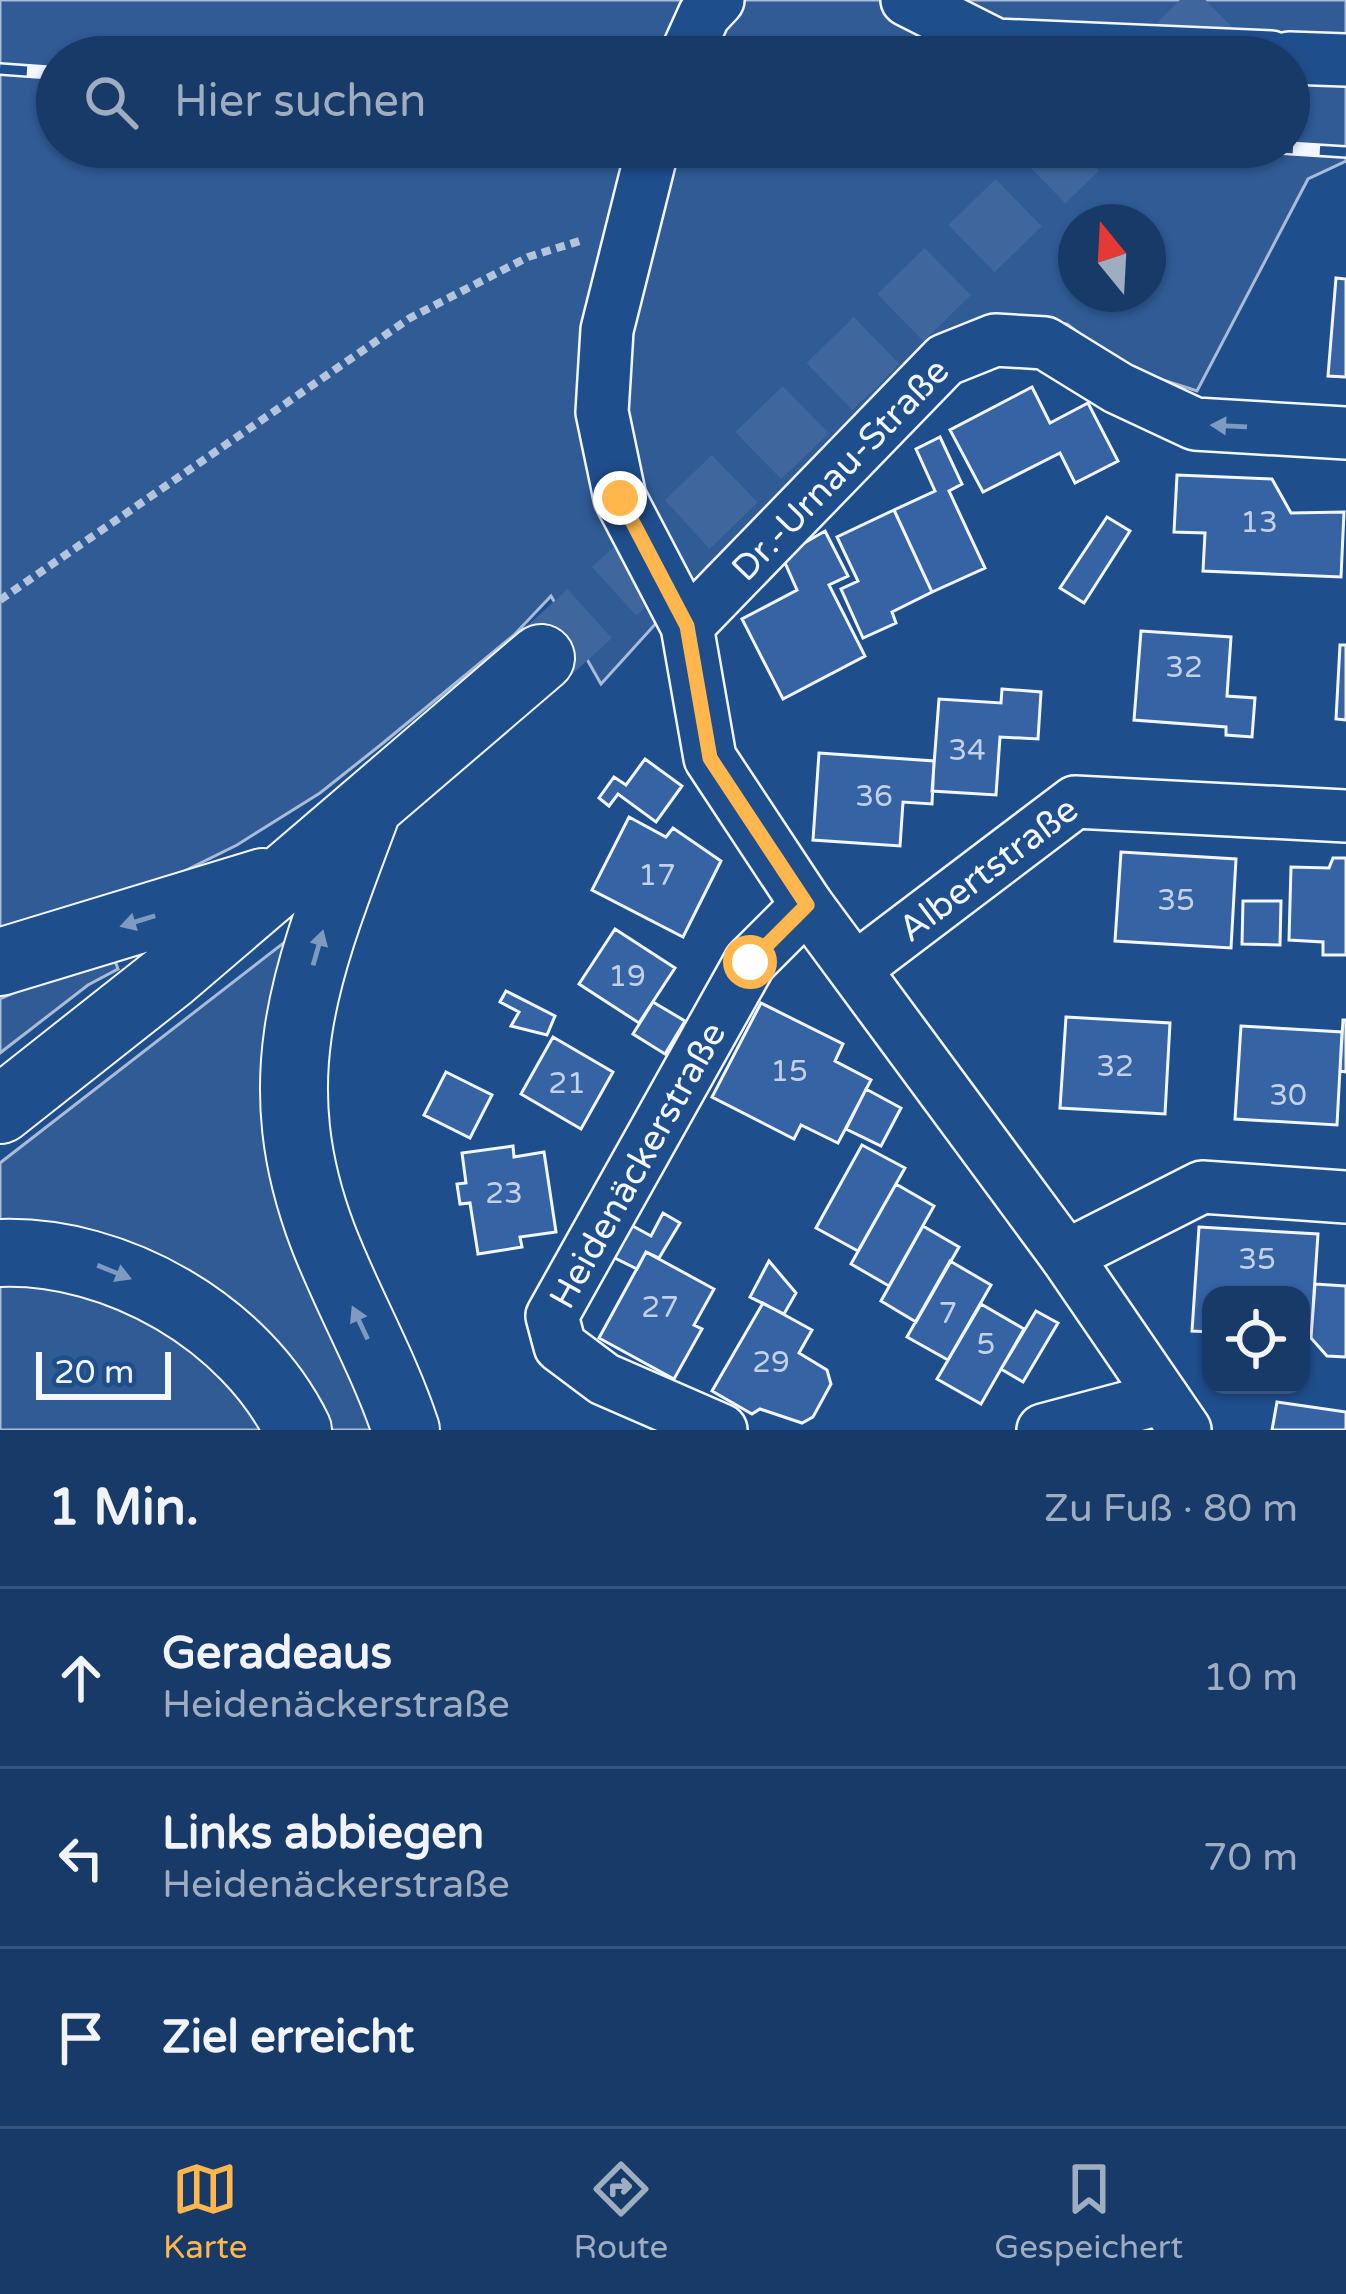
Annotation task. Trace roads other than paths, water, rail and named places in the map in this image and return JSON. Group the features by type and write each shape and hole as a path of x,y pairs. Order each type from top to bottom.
{"highway":[{"path":"0,1110 290,874 541,658"},
{"path":"368,807 322,931 294,1030 293,1119 321,1231 406,1430"},
{"path":"0,962 290,874"},
{"path":"0,1253 32,1252 108,1267 181,1306 238,1349 287,1407 298,1430"}],"street":[{"path":"694,36 718,0"},
{"path":"907,0 978,36"},
{"path":"1310,59 1346,60"},
{"path":"648,168 607,330 602,412 620,498 687,626 710,758 807,905 1066,1256 1174,1414 1043,1430"},
{"name":"Dr.-Urnau-Straße","path":"687,626 945,360 995,340 1045,344 1118,388 1196,424 1346,433"},
{"name":"Albertstraße","path":"856,968 1076,802 1346,816"},
{"name":"Heidenäckerstraße","path":"721,1430 604,1379 560,1346 552,1316 750,962 807,905"},
{"path":"1066,1256 1202,1187 1346,1196"}],"tunnel":[{"path":"1190,36 1227,0"},
{"path":"541,658 688,524 1054,168"}],"railway":[{"path":"0,69 36,72"},
{"path":"1310,150 1346,152"}]}
